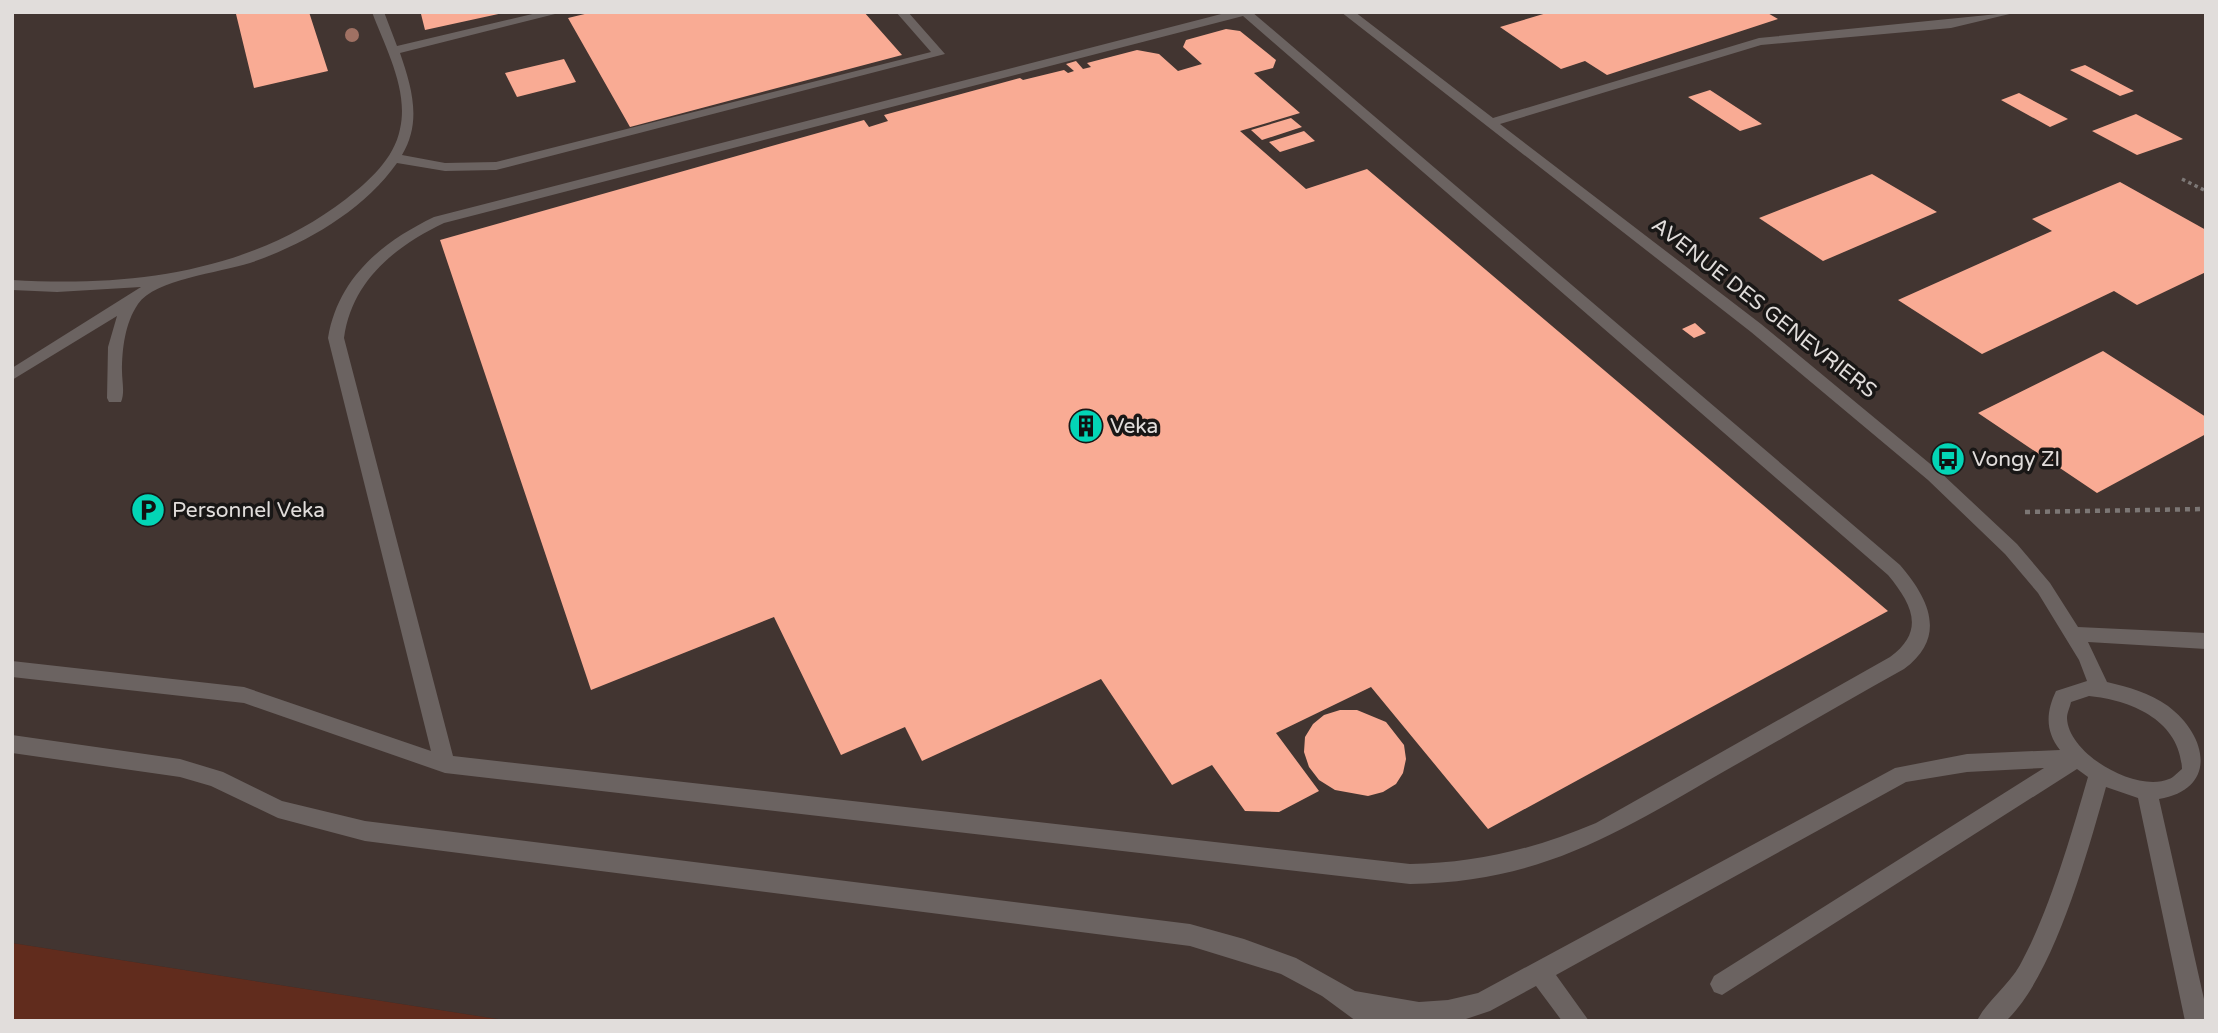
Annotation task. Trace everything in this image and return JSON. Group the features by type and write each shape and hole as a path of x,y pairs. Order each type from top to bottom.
{"street":[{"path":"12,285 93,288 161,281 236,262 307,233 358,197 379,178 394,158 404,138 408,120 407,101 378,12"},
{"path":"392,51 557,12"},
{"path":"394,158 445,167 496,166 939,54 902,12"},
{"path":"12,669 244,695 445,764 1410,874 1448,874 1528,859 1563,848 1602,830 1897,663 1915,649 1921,628 1918,607 1910,588 1894,570 1244,12 439,220 414,231 383,254 348,298 337,325 336,338 445,764"},
{"name":"AVENUE DES GENEVRIERS","path":"1347,12 1756,328 1883,432 1975,513 2044,588 2074,634 2100,688"},
{"path":"1490,123 1759,42 1965,21 2012,12"},
{"path":"12,375 161,281"},
{"path":"114,398 112,359 115,342 133,299"},
{"path":"2074,634 2206,641"},
{"path":"2100,688 2124,693 2149,705 2196,740 2191,749 2193,765 2188,779 2168,791 2147,791 2123,785 2099,774 2077,758 2062,738 2056,710 2063,697 2070,692 2100,688"},
{"path":"12,744 180,768 216,778 278,809 365,831 1190,935 1282,960 1318,978 1375,1021"},
{"path":"1351,1001 1425,1016 1455,1012 1482,1003 1902,774 1974,762 2077,758"},
{"path":"1722,984 2077,758"},
{"path":"1989,1021 2017,992 2035,963 2089,812 2099,774"},
{"path":"2147,791 2197,1021"},
{"path":"1540,972 1577,1021"}],"path":[{"path":"2182,179 2206,191"},
{"path":"1975,513 2206,509"}],"shaded area":[{"path":"12,12 2206,12 2206,1021 510,1021 12,943"},
{"path":"12,943 510,1021 12,1021"}],"building":[{"path":"309,12 328,71 254,88 236,14"},
{"path":"593,12 864,12 902,55 630,127 568,18"},
{"path":"1550,12 1766,12 1778,19 1607,75 1585,61 1561,69 1500,27"},
{"path":"503,13 425,30 421,14"},
{"name":"Veka","path":"1226,29 1240,31 1276,60 1273,68 1254,73 1300,113 1240,131 1306,189 1367,169 1888,611 1488,829 1371,687 1276,733 1319,791 1279,812 1245,811 1212,765 1172,785 1101,679 922,761 905,727 841,755 774,617 591,690 440,240 864,120 869,127 888,121 884,115 1020,78 1023,80 1064,70 1068,73 1074,71 1066,64 1076,61 1083,69 1091,67 1087,63 1137,50 1159,54 1178,71 1202,64 1183,47 1186,40"},
{"path":"564,59 576,82 517,97 505,73"},
{"path":"2085,65 2134,91 2120,96 2070,70"},
{"path":"1710,90 1762,124 1740,131 1688,97"},
{"path":"2019,93 2068,119 2050,127 2001,100"},
{"path":"2136,114 2183,139 2137,155 2092,131"},
{"path":"1291,118 1302,127 1262,140 1251,130"},
{"path":"1304,131 1315,141 1280,152 1269,142"},
{"path":"1872,174 1937,212 1823,261 1759,218"},
{"path":"2120,182 2206,230 2206,272 2137,305 2114,291 1982,354 1898,300 2052,231 2032,219"},
{"path":"1695,323 1706,333 1694,338 1682,329"},
{"path":"2103,351 2206,417 2206,434 2097,493 1978,413"},
{"path":"1340,710 1357,710 1386,722 1404,745 1406,759 1403,773 1396,784 1383,792 1368,796 1335,790 1319,780 1309,767 1304,752 1305,737 1313,724 1324,715"}],"place":[{"name":"Veka","path":"1086,426"},
{"name":"Vongy ZI","path":"1948,459"},
{"name":"Personnel Veka","path":"148,510"}]}
